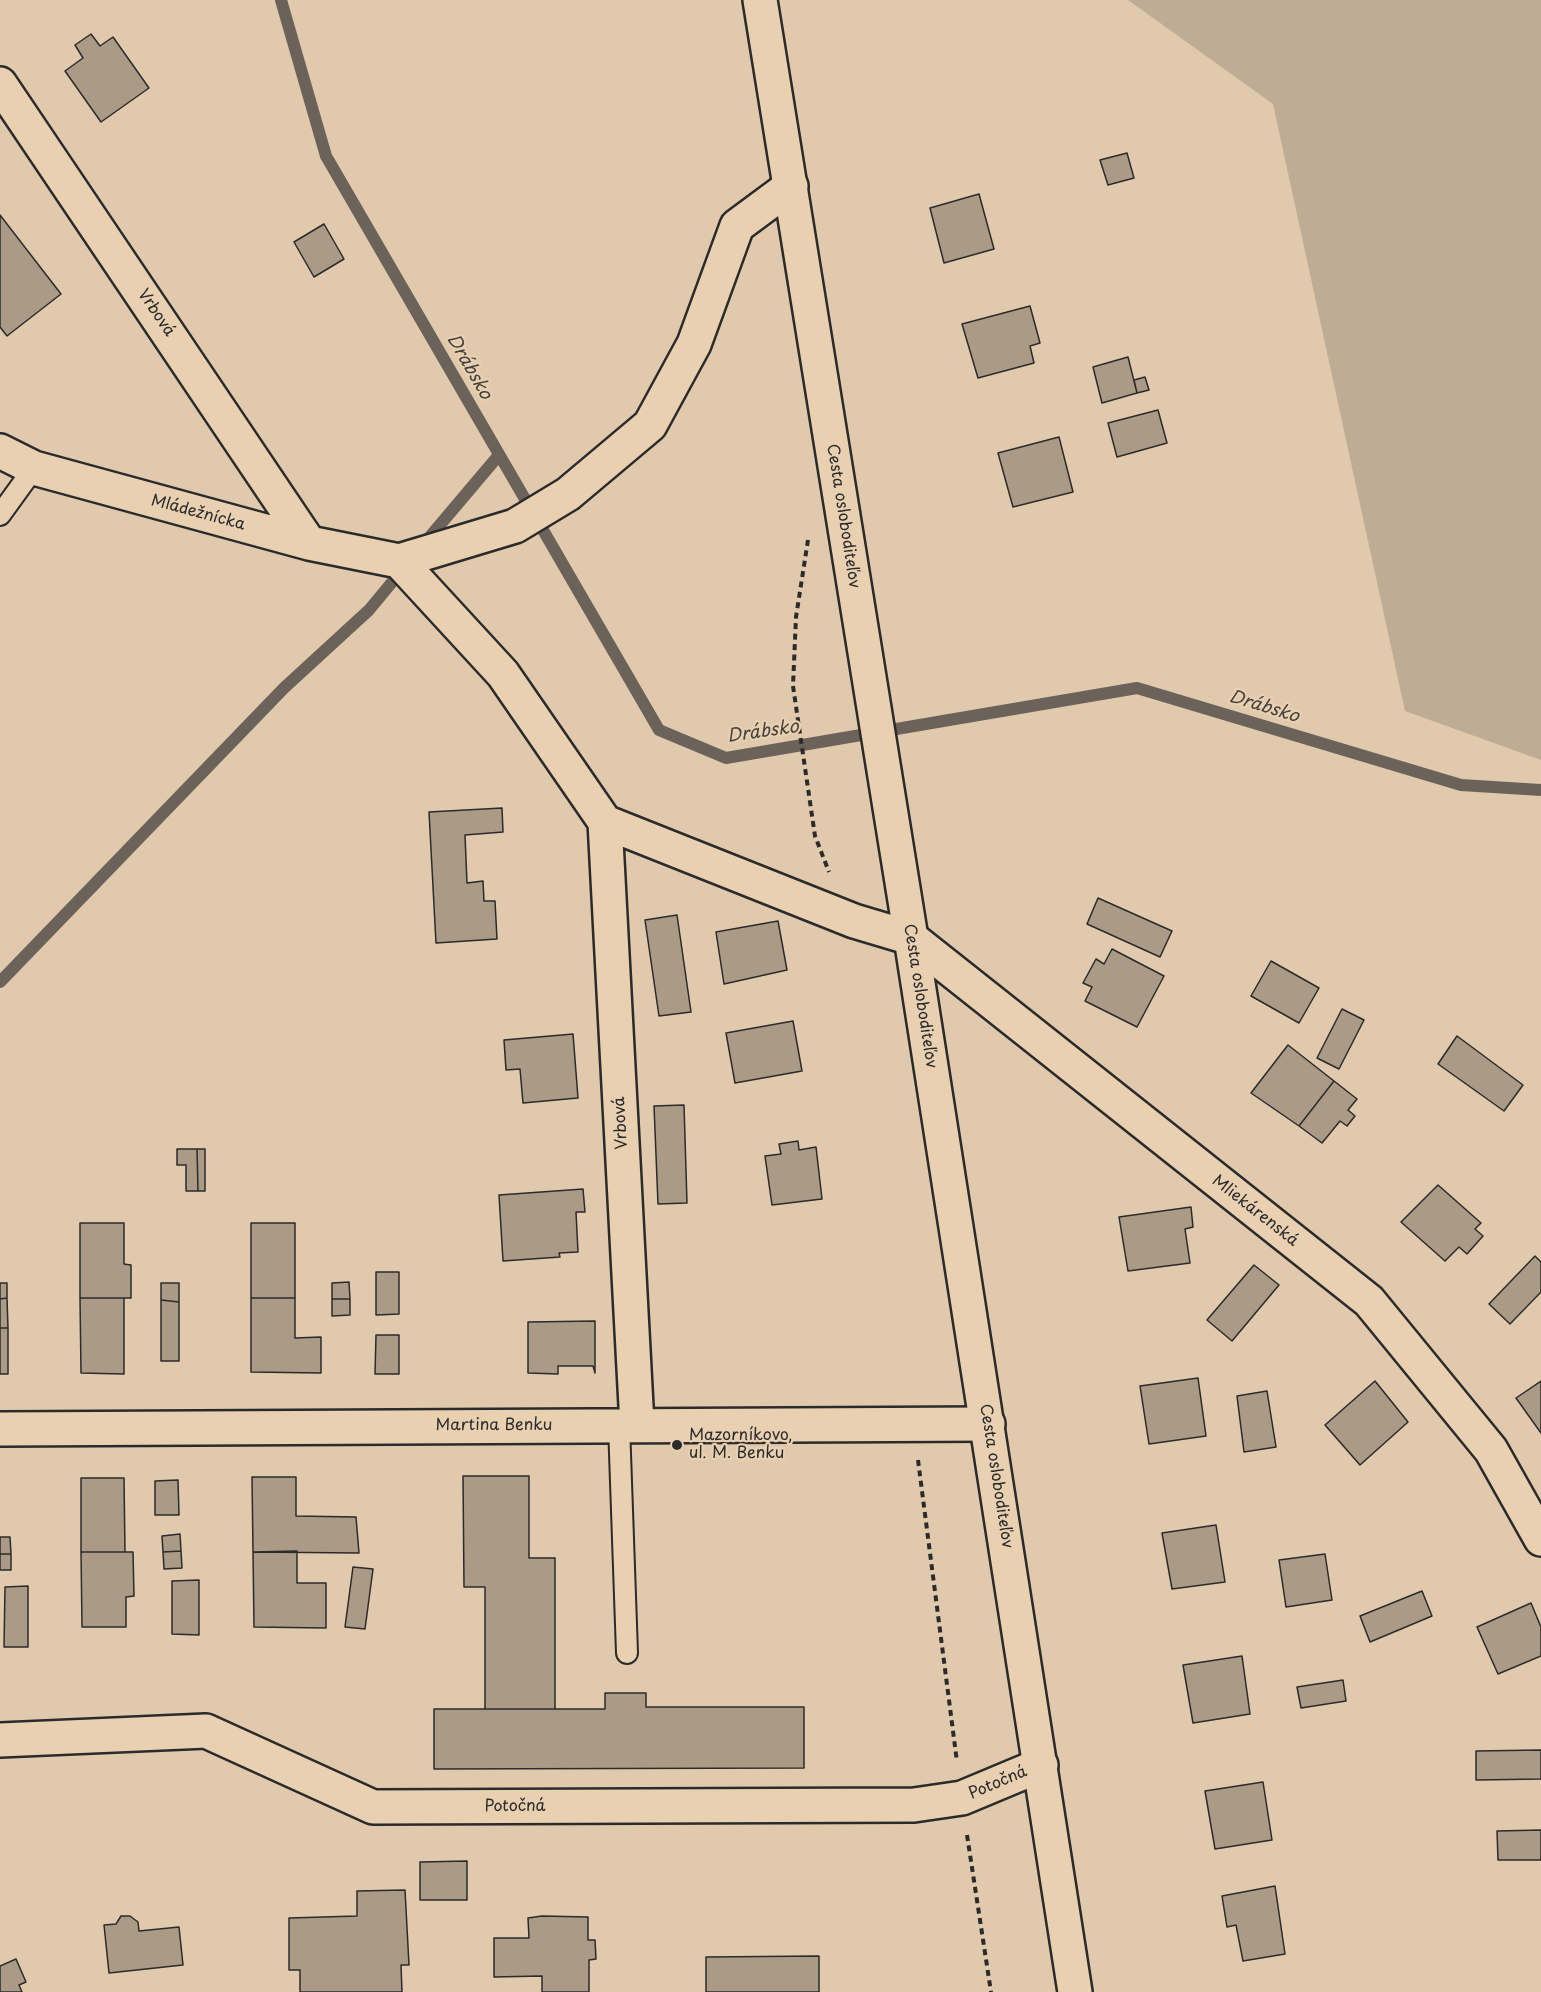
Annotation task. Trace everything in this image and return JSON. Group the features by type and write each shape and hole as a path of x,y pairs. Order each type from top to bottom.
{"street":[{"name":"Cesta osloboditeľov","path":"760,0 988,1424 1075,1992"},
{"name":"Vrbová","path":"0,84 309,543"},
{"path":"791,186 737,226 694,344 650,425 568,494 515,526 399,561 503,674 605,822 854,921 911,938"},
{"name":"Mládežnícka","path":"0,451 34,468 309,543 399,561"},
{"name":"Vrbová","path":"605,822 628,1425"},
{"name":"Mliekárenská","path":"911,938 1369,1301 1491,1450 1541,1539"},
{"name":"Martina Benku","path":"0,1429 988,1424"},
{"name":"Potočná","path":"0,1740 206,1731 373,1807 914,1805 962,1798 1041,1765"}],"lane":[{"path":"0,515 34,468"},
{"path":"627,1653 628,1425"}],"path":[{"path":"808,536 795,617 793,686 815,836 835,888 854,921"},
{"path":"917,1450 962,1798 991,1992"}],"shaded area":[{"path":"1128,0 1541,0 1541,760 1405,711 1273,104"}],"building":[{"path":"91,34 100,46 113,37 149,88 101,122 65,71 83,58 75,45"},
{"path":"1127,153 1134,178 1108,185 1100,160"},
{"path":"979,194 994,249 944,263 930,208"},
{"path":"0,215 61,294 7,336 0,327"},
{"path":"324,224 344,259 314,277 294,242"},
{"path":"1030,306 1040,343 1030,346 1034,363 978,378 962,324"},
{"path":"1128,357 1137,393 1102,403 1093,367"},
{"path":"1145,377 1149,390 1137,393 1134,380"},
{"path":"1158,410 1167,443 1117,457 1108,423"},
{"path":"1059,437 1073,492 1013,507 998,453"},
{"path":"502,808 503,832 465,835 467,883 483,881 484,901 495,901 497,939 436,943 429,812"},
{"path":"1098,898 1172,931 1160,957 1087,924"},
{"path":"677,915 691,1012 659,1016 645,920"},
{"path":"778,921 787,970 724,984 716,932"},
{"path":"1112,949 1164,976 1137,1027 1085,1001 1092,987 1083,983 1096,959 1104,964"},
{"path":"1271,961 1319,988 1299,1023 1251,996"},
{"path":"1342,1009 1364,1020 1339,1069 1317,1058"},
{"path":"793,1021 802,1071 735,1083 726,1033"},
{"path":"573,1034 578,1098 523,1103 520,1069 506,1070 504,1040"},
{"path":"1457,1036 1523,1085 1504,1111 1438,1064"},
{"path":"1288,1045 1334,1081 1299,1126 1251,1093"},
{"path":"1334,1081 1357,1099 1348,1110 1355,1116 1347,1126 1340,1121 1322,1143 1299,1126"},
{"path":"684,1105 687,1203 658,1204 654,1106"},
{"path":"798,1141 799,1150 816,1147 822,1199 772,1205 765,1156 781,1154 779,1144"},
{"path":"177,1149 197,1149 198,1191 186,1191 186,1165 177,1165"},
{"path":"197,1149 205,1149 205,1191 198,1191"},
{"path":"1438,1185 1481,1223 1475,1229 1483,1236 1467,1254 1459,1247 1445,1261 1401,1222"},
{"path":"583,1189 585,1212 576,1212 578,1252 559,1253 560,1257 503,1261 499,1195"},
{"path":"1191,1207 1193,1227 1185,1229 1190,1263 1128,1271 1119,1217"},
{"path":"80,1223 124,1223 124,1264 131,1265 131,1298 80,1298"},
{"path":"251,1223 295,1223 295,1298 251,1298"},
{"path":"1535,1256 1541,1262 1541,1292 1510,1324 1489,1304"},
{"path":"1254,1265 1279,1285 1232,1341 1207,1320"},
{"path":"376,1272 399,1272 399,1314 376,1315"},
{"path":"349,1282 350,1299 332,1299 332,1283"},
{"path":"0,1283 7,1283 7,1298 0,1299"},
{"path":"161,1283 179,1283 179,1302 161,1300"},
{"path":"7,1298 8,1328 0,1328 0,1299"},
{"path":"80,1298 124,1298 124,1374 81,1373"},
{"path":"251,1298 295,1298 295,1338 321,1337 321,1373 251,1372"},
{"path":"332,1299 350,1299 350,1315 332,1316"},
{"path":"161,1300 179,1302 179,1361 161,1361"},
{"path":"595,1321 595,1373 593,1366 558,1366 558,1374 528,1373 528,1322"},
{"path":"0,1328 8,1328 8,1374 0,1374"},
{"path":"376,1335 399,1335 399,1374 375,1374"},
{"path":"1198,1378 1206,1436 1149,1444 1140,1386"},
{"path":"1375,1381 1408,1422 1360,1465 1325,1425"},
{"path":"1541,1381 1541,1433 1516,1398"},
{"path":"1267,1391 1276,1447 1244,1452 1237,1396"},
{"path":"463,1476 529,1476 529,1558 555,1558 555,1709 485,1709 485,1587 464,1587"},
{"path":"252,1477 296,1477 296,1516 356,1517 359,1553 253,1552"},
{"path":"81,1478 124,1478 125,1552 81,1552"},
{"path":"178,1480 179,1515 155,1515 155,1481"},
{"path":"1216,1525 1225,1582 1172,1589 1162,1533"},
{"path":"180,1534 181,1551 163,1552 162,1536"},
{"path":"0,1537 10,1537 11,1554 0,1554"},
{"path":"181,1551 182,1568 164,1569 163,1552"},
{"path":"297,1551 297,1583 326,1583 326,1628 254,1627 253,1552"},
{"path":"81,1552 133,1552 134,1596 126,1597 126,1627 82,1627"},
{"path":"0,1554 11,1554 11,1570 0,1570"},
{"path":"1325,1554 1332,1600 1286,1607 1279,1560"},
{"path":"353,1567 373,1569 365,1629 345,1627"},
{"path":"199,1580 199,1635 172,1634 172,1581"},
{"path":"28,1586 28,1647 4,1647 5,1587"},
{"path":"1422,1591 1432,1616 1370,1642 1360,1616"},
{"path":"1531,1603 1541,1627 1541,1656 1498,1674 1477,1627"},
{"path":"1242,1656 1250,1714 1193,1723 1183,1665"},
{"path":"1343,1680 1346,1701 1301,1708 1297,1687"},
{"path":"605,1693 646,1693 646,1707 804,1707 804,1768 434,1769 434,1709 605,1709"},
{"path":"1541,1750 1541,1779 1476,1780 1476,1751"},
{"path":"1263,1782 1272,1840 1215,1849 1205,1791"},
{"path":"1541,1830 1541,1860 1498,1860 1497,1831"},
{"path":"467,1861 467,1900 420,1900 420,1862"},
{"path":"1275,1886 1285,1954 1243,1961 1236,1925 1227,1927 1222,1896"},
{"path":"405,1890 409,1965 401,1965 402,1992 300,1992 300,1970 289,1970 289,1918 357,1916 357,1891"},
{"path":"121,1916 130,1916 138,1922 139,1931 179,1927 183,1965 109,1973 104,1925 116,1924"},
{"path":"588,1917 588,1940 595,1940 596,1959 589,1960 589,1992 542,1992 542,1976 494,1977 494,1938 529,1938 528,1918"},
{"path":"819,1956 819,1992 706,1992 706,1957"},
{"path":"16,1959 26,1982 19,1985 22,1992 0,1992 0,1966"}],"waterway":[{"name":"Drábsko","path":"281,0 326,156 659,730 726,758 1137,688 1461,785 1541,790"},
{"path":"422,546 499,455"},
{"path":"0,982 284,688 369,610 403,569"}],"place":[{"name":"Mazorníkovo, ul. M. Benku","path":"677,1445"}]}
